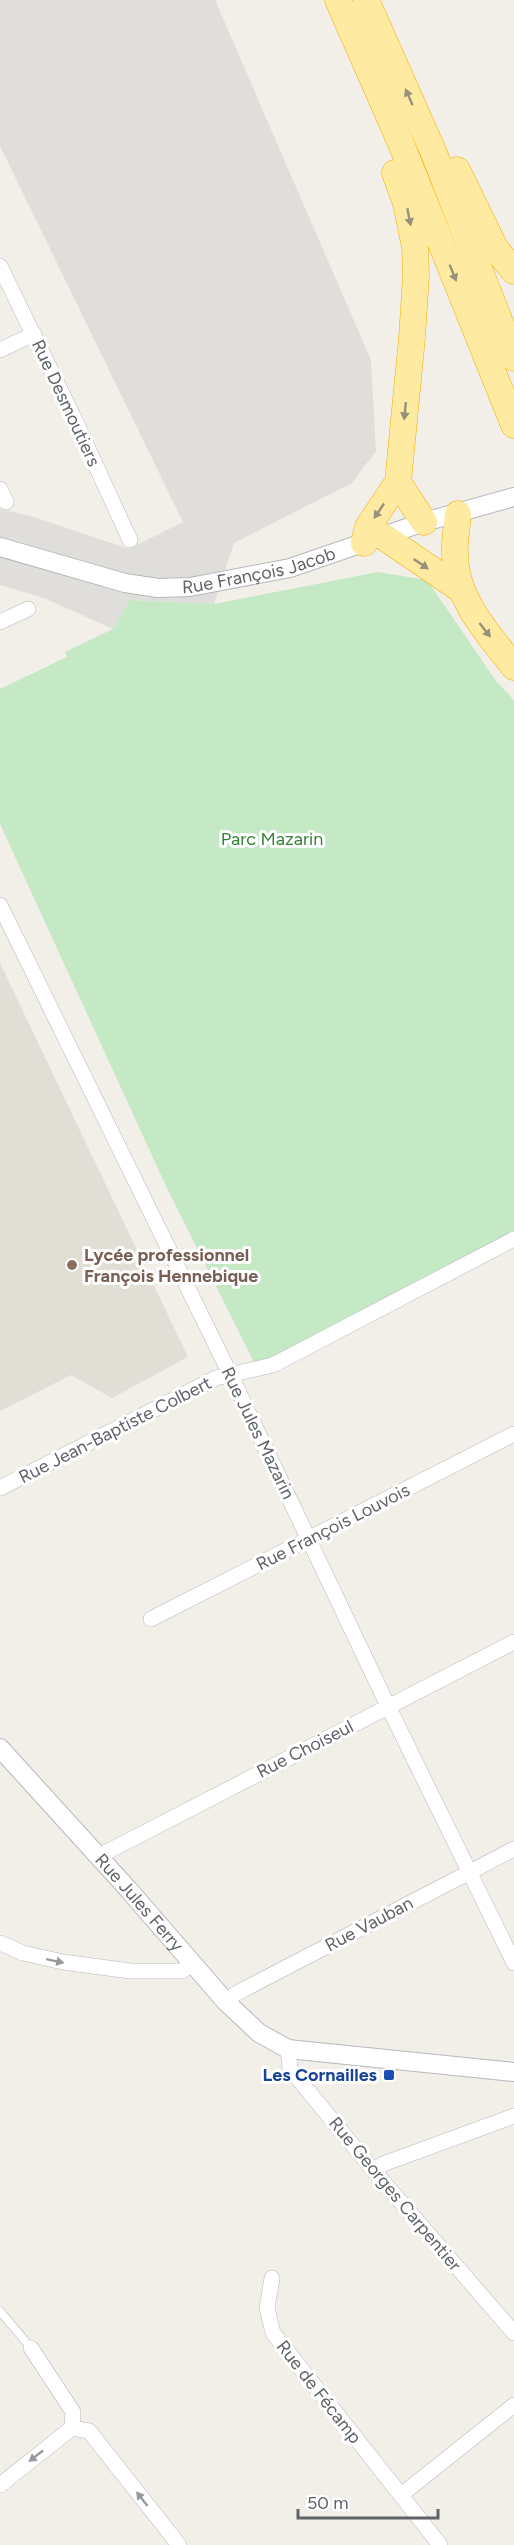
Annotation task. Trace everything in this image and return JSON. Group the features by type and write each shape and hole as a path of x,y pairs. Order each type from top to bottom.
{"highway":[{"path":"338,0 400,141 514,425"},
{"path":"366,0 433,151 514,358"},
{"path":"400,141 394,169 406,203 415,247 416,276 398,482 368,527 374,540 460,590"},
{"path":"433,151 454,166 495,248 514,271"},
{"path":"398,482 424,522"},
{"path":"458,514 454,556 460,590 473,614 514,667"}],"street":[{"name":"Rue Desmoutiers","path":"0,266 130,540"},
{"path":"0,350 33,334"},
{"name":"Rue François Jacob","path":"0,548 125,583 158,588 200,586 290,568 424,522 506,500"},
{"path":"0,622 28,609"},
{"name":"Rue Jules Mazarin","path":"0,905 231,1376 388,1706 514,1963"},
{"name":"Rue Jean-Baptiste Colbert","path":"0,1488 216,1378 273,1365 514,1239"},
{"name":"Rue François Louvois","path":"151,1619 514,1434"},
{"name":"Rue Choiseul","path":"97,1857 514,1642"},
{"name":"Rue Jules Ferry","path":"0,1748 128,1889 226,2002 259,2033 288,2049"},
{"name":"Rue Vauban","path":"226,2002 235,1994 514,1849"},
{"path":"0,1943 23,1953 63,1962 130,1971 182,1971 191,1964"},
{"path":"288,2049 514,2072"},
{"name":"Rue Georges Carpentier","path":"288,2049 290,2069 374,2171 514,2333"},
{"path":"374,2171 383,2164 514,2116"},
{"name":"Rue de Fécamp","path":"272,2278 267,2308 273,2333 440,2545"},
{"path":"0,2485 72,2428 73,2412 31,2348"},
{"path":"401,2496 514,2405"},
{"path":"72,2428 89,2431 179,2545"}],"lane":[{"path":"0,2311 31,2348"}],"shaded area":[{"path":"0,0 215,0 371,360 376,451 352,483 234,543 214,604 130,600 113,629 44,598 0,585 0,509 34,517 129,549 183,522 0,146"},
{"name":"Lycée professionnel François Hennebique","path":"0,963 188,1357 112,1398 71,1375 0,1411"}],"green space":[{"name":"Parc Mazarin","path":"378,572 427,580 496,681 514,700 514,1233 257,1368 166,1186 0,824 0,689 67,657 65,652 113,629 130,600 214,604"}],"place":[{"name":"Lycée professionnel François Hennebique","path":"72,1265"},
{"name":"Les Cornailles","path":"389,2075"}]}
